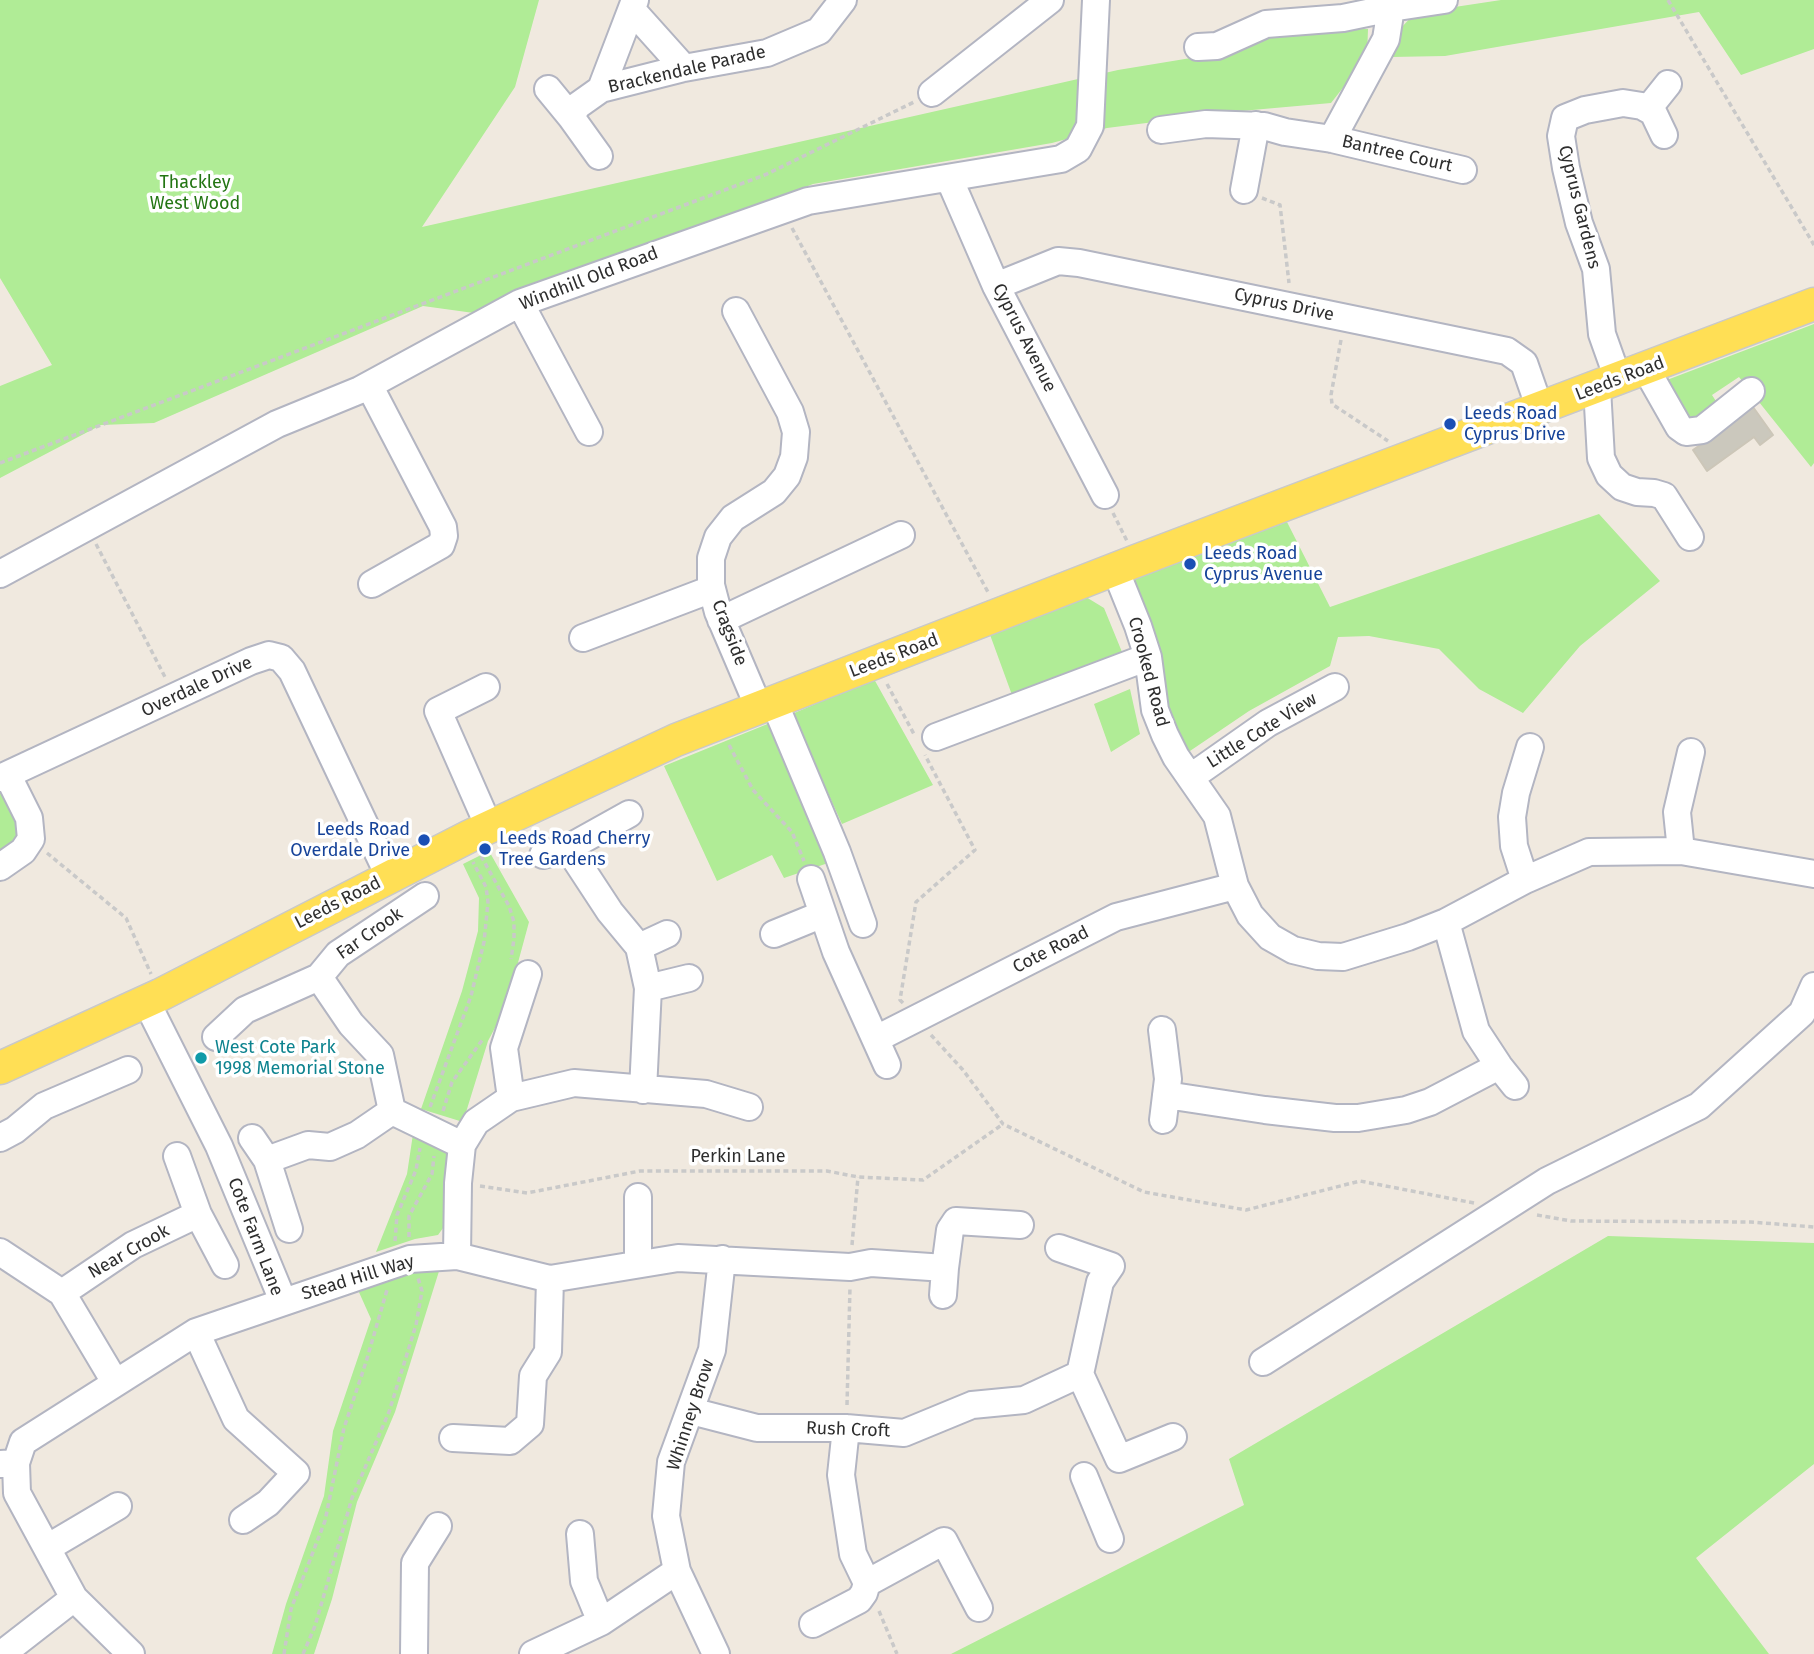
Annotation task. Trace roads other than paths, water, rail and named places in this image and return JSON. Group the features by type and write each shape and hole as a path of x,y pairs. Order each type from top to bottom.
{"main road":[{"name":"Leeds Road","path":"0,1068 153,998 389,876 676,740 1126,565 1813,305"}],"street":[{"name":"Brackendale Parade","path":"571,117 577,106 601,89 684,68 767,53 819,31 843,0"},
{"path":"932,93 1050,0"},
{"name":"Windhill Old Road","path":"0,574 277,424 369,386 520,303 808,201 1061,159 1078,149 1090,125 1096,0"},
{"path":"1198,47 1217,46 1266,23 1343,18 1389,4 1444,0"},
{"name":"Bantree Court","path":"1332,139 1386,39 1389,4"},
{"path":"634,5 684,68"},
{"path":"601,89 634,5"},
{"path":"1664,135 1653,112 1648,109 1668,84"},
{"path":"548,89 599,156"},
{"name":"Cyprus Gardens","path":"1620,378 1602,334 1596,269 1579,223 1561,136 1565,118 1585,110 1623,103 1648,109"},
{"name":"Bantree Court","path":"1161,130 1206,124 1264,125 1285,132 1332,139 1463,170"},
{"path":"1244,190 1256,125"},
{"name":"Cyprus Avenue","path":"949,178 996,286 1105,495"},
{"name":"Cyprus Drive","path":"996,286 1058,261 1079,263 1507,351 1524,363 1540,409"},
{"path":"520,303 589,432"},
{"name":"Cragside","path":"736,311 790,412 796,432 794,457 787,476 774,492 733,518 718,537 711,558 712,589 721,620 766,705 837,852 863,924"},
{"path":"1690,537 1664,496 1622,487 1608,475 1601,458 1620,378 1679,427 1693,433 1702,430 1751,391"},
{"path":"369,386 443,527 444,536 441,545 372,584"},
{"path":"721,620 901,535"},
{"name":"Crooked Road","path":"1126,565 1138,626 1148,657 1155,710 1176,757 1217,816 1236,886 1250,915 1270,937 1305,954 1330,957 1355,954 1408,937 1446,922 1525,880 1589,852 1681,851 1814,874"},
{"path":"583,638 712,589"},
{"name":"Overdale Drive","path":"4,777 251,661 269,655 281,658 292,671 389,876"},
{"path":"936,737 1148,657"},
{"path":"486,687 438,711 489,827"},
{"name":"Little Cote View","path":"1191,777 1268,723 1335,687"},
{"path":"1525,880 1517,857 1512,817 1516,793 1530,747"},
{"path":"1681,851 1677,811 1691,752"},
{"path":"0,867 23,850 31,839 29,818 4,777"},
{"path":"543,856 568,848 629,814"},
{"path":"568,848 610,912 639,947 648,988 643,1090"},
{"path":"811,879 836,952 887,1065"},
{"name":"Cote Road","path":"876,1039 1116,917 1236,886"},
{"name":"Far Crook","path":"216,1037 245,1010 319,976 338,954 425,896"},
{"path":"774,934 823,914"},
{"path":"1162,1030 1167,1058 1165,1107 1265,1110 1358,1118 1406,1110 1507,1076 1482,1042 1472,1019 1460,966 1446,922"},
{"path":"639,947 667,934"},
{"path":"511,1098 504,1048 528,974"},
{"path":"319,976 351,1024 380,1055 392,1111"},
{"path":"648,988 689,978"},
{"path":"1263,1362 1548,1181 1699,1106 1802,1013 1814,986"},
{"name":"Cote Farm Lane","path":"131,1654 74,1598 17,1493 8,1463 23,1442 196,1332 283,1301 219,1146 153,998"},
{"path":"7,1134 44,1106 128,1070"},
{"path":"457,1255 458,1183 462,1145 476,1122 511,1098 574,1083 706,1094 749,1107"},
{"path":"392,1111 462,1145"},
{"path":"289,1229 259,1149 309,1145 330,1147 357,1135 392,1111"},
{"path":"177,1156 198,1214 225,1265"},
{"path":"638,1197 638,1263"},
{"name":"Near Crook","path":"62,1293 133,1245 198,1214"},
{"path":"943,1295 950,1230 956,1221 1020,1225"},
{"path":"1059,1248 1111,1266 1100,1282 1080,1374 1119,1460"},
{"path":"0,1252 62,1293 116,1382"},
{"name":"Stead Hill Way","path":"283,1301 410,1259 457,1255 550,1279 678,1258 850,1266 871,1263 945,1268"},
{"name":"Whinney Brow","path":"716,1654 677,1571 666,1516 671,1462 712,1350 722,1259"},
{"path":"453,1438 510,1441 530,1424 533,1376 548,1352 550,1279"},
{"path":"196,1332 236,1419 296,1473 268,1503 243,1520"},
{"name":"Rush Croft","path":"691,1411 757,1429 846,1429 904,1433 972,1405 1024,1400 1080,1374"},
{"path":"813,1625 859,1600 867,1583 853,1554 841,1475 846,1429"},
{"path":"1110,1539 1078,1479 1173,1437"},
{"path":"47,1548 118,1506"},
{"path":"414,1654 415,1563 438,1527"},
{"path":"580,1534 584,1581 601,1622"},
{"path":"867,1583 944,1541 979,1608"},
{"path":"533,1654 601,1622 677,1571"},
{"path":"1,1654 74,1598"}],"place":[{"name":"Leeds Road Cyprus Drive","path":"1450,424"},
{"name":"Leeds Road Cyprus Avenue","path":"1190,564"},
{"name":"Leeds Road Overdale Drive","path":"424,840"},
{"name":"Leeds Road Cherry Tree Gardens","path":"485,849"},
{"name":"West Cote Park 1998 Memorial Stone","path":"201,1058"}],"park label":[{"name":"Thackley West Wood","path":"195,193"}]}
